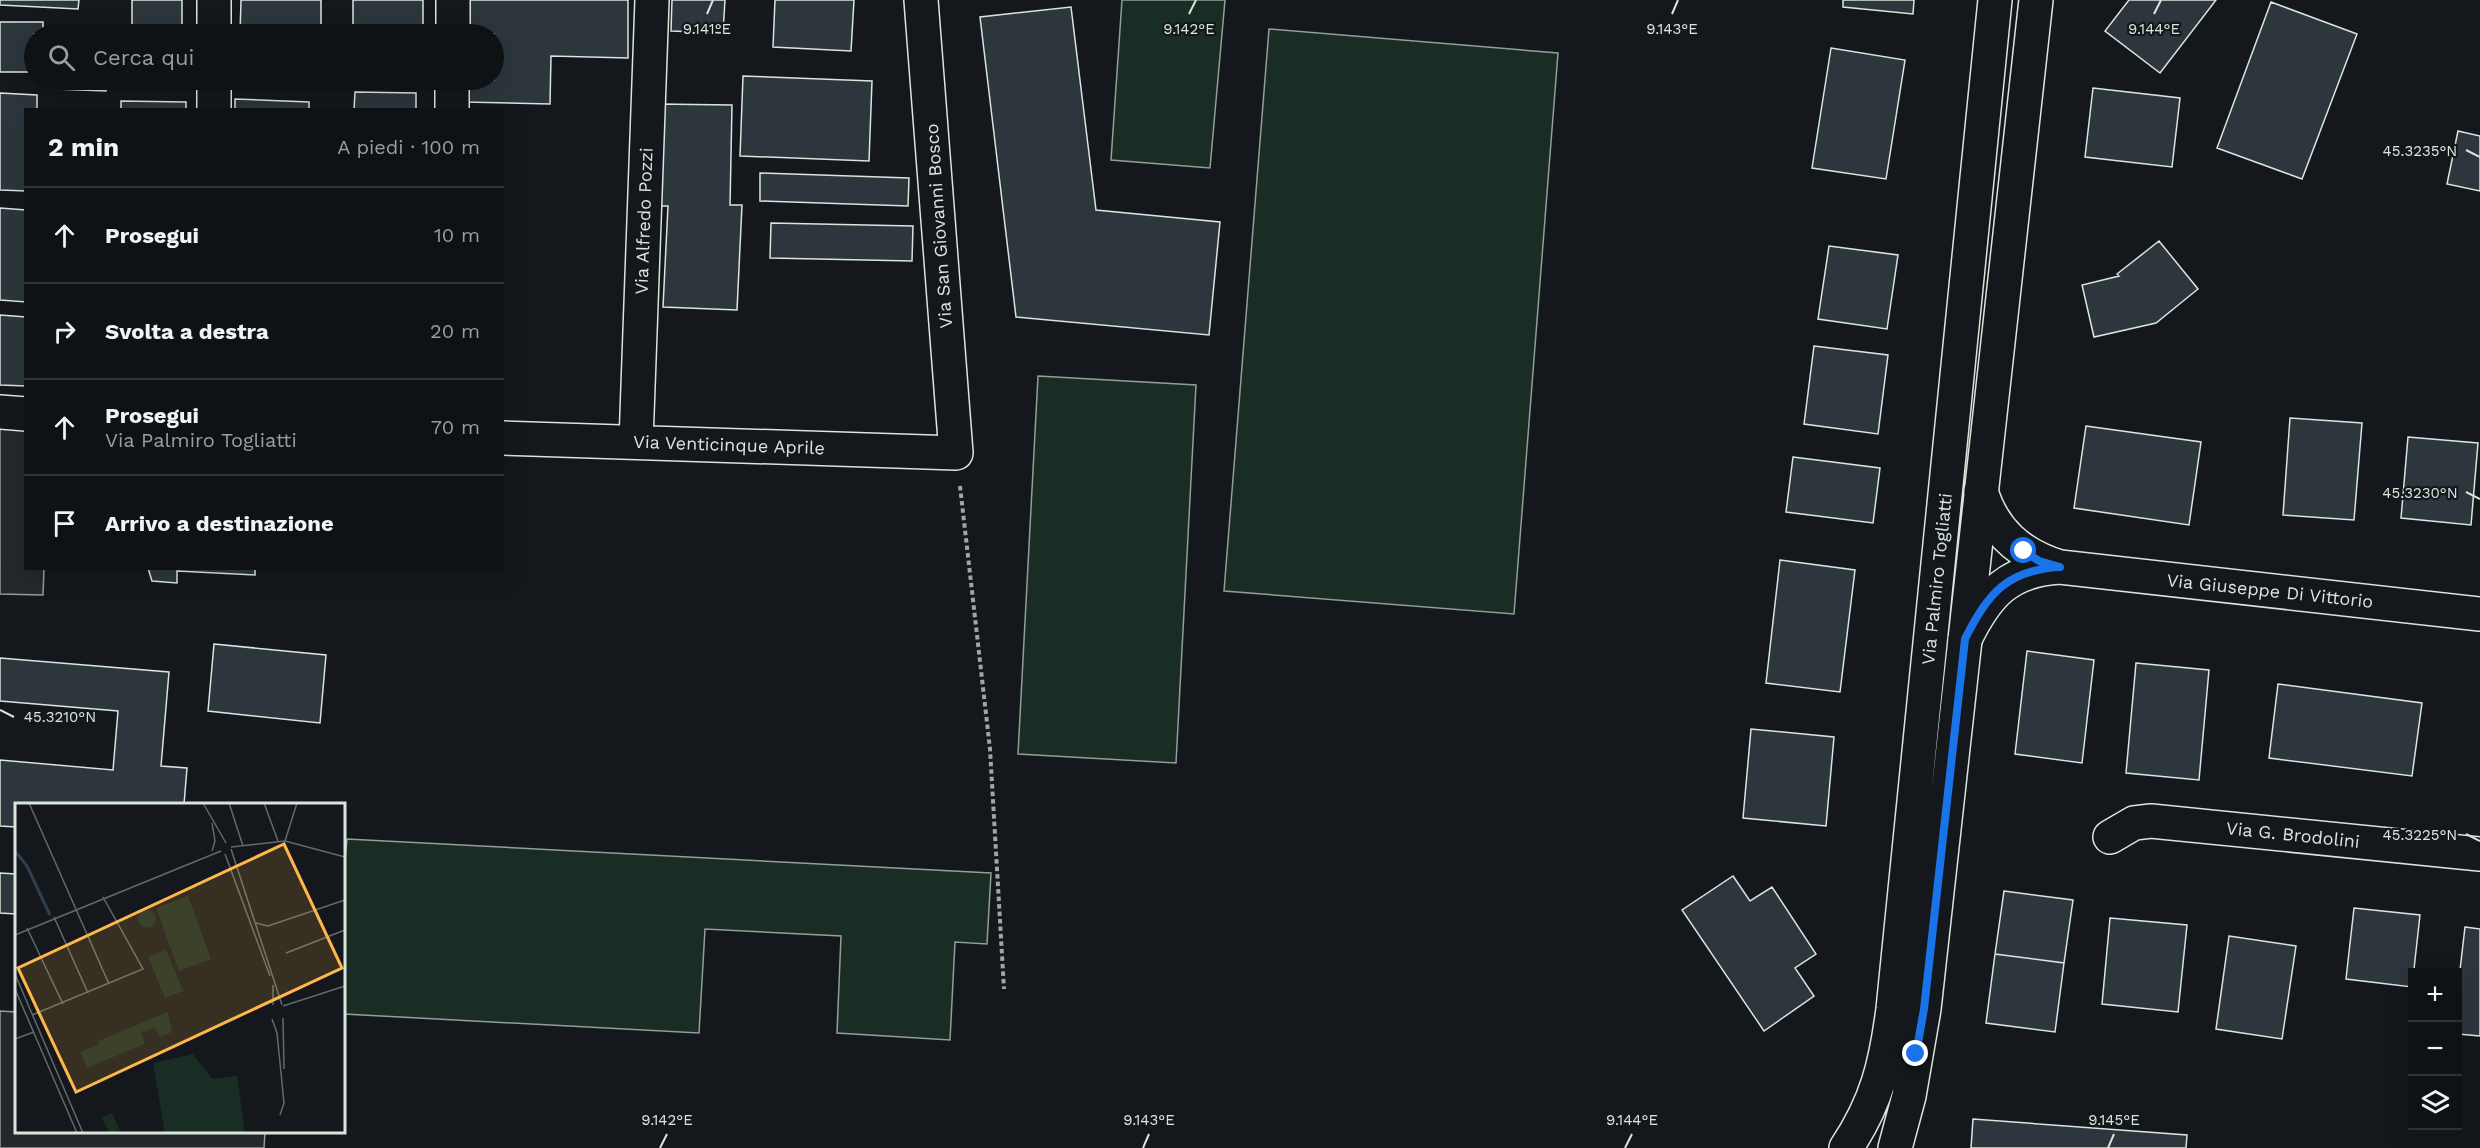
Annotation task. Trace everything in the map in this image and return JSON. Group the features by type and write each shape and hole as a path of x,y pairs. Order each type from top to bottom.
{"street":[{"path":"214,0 214,24"},
{"path":"453,0 453,24"},
{"name":"Via Alfredo Pozzi","path":"636,442 652,0"},
{"name":"Via San Giovanni Bosco","path":"921,0 956,453"},
{"name":"Via Palmiro Togliatti","path":"1846,1148 1876,1096 1888,1045 1893,1009 1995,0"},
{"name":"Via Palmiro Togliatti","path":"1895,1148 1909,1096 1924,1009 2036,0"},
{"path":"214,90 214,108"},
{"path":"452,90 452,108"},
{"path":"0,412 24,414"},
{"name":"Via Venticinque Aprile","path":"504,438 956,453"},
{"path":"1981,491 1987,509 2009,540 2039,561 2060,567"},
{"path":"1965,639 1988,599 2002,585 2037,568 2060,567"},
{"name":"Via Giuseppe Di Vittorio","path":"2060,567 2480,614"},
{"name":"Via G. Brodolini","path":"2110,837 2134,823 2151,821 2480,854"}],"path":[{"path":"956,453 990,749 1004,989"}],"green space":[{"path":"1122,0 1225,0 1210,168 1111,160"},
{"path":"1269,29 1558,53 1514,614 1224,591"},
{"path":"1038,376 1196,385 1176,763 1018,754"},
{"path":"347,839 991,873 987,944 955,942 950,1040 837,1033 841,936 705,929 699,1033 345,1014"}],"shaded area":[{"path":"0,428 24,428 24,570 44,570 43,595 0,594"},
{"path":"0,1011 15,1012 15,1133 265,1133 264,1148 0,1148"}],"building":[{"path":"0,0 79,0 78,9 0,5"},
{"path":"132,0 182,0 182,24 132,24"},
{"path":"241,0 321,0 321,24 240,24"},
{"path":"353,0 423,0 423,24 353,24"},
{"path":"466,0 628,0 628,58 551,56 550,104 464,102 465,90 504,90 504,24 465,24"},
{"path":"672,0 725,0 723,33 671,31"},
{"path":"775,0 854,0 851,51 773,47"},
{"path":"1843,0 1914,0 1913,14 1843,7"},
{"path":"2129,0 2216,0 2160,73 2105,31"},
{"path":"2271,2 2357,34 2302,179 2217,148"},
{"path":"1071,7 1096,210 1220,222 1209,335 1016,317 980,17"},
{"path":"0,22 43,22 43,24 24,24 24,72 0,72"},
{"path":"1831,48 1905,60 1886,179 1812,168"},
{"path":"743,76 872,81 869,161 740,156"},
{"path":"2093,88 2180,98 2172,167 2085,157"},
{"path":"355,92 416,93 416,108 354,108"},
{"path":"0,93 37,95 37,108 24,108 24,191 0,190"},
{"path":"235,99 309,102 309,108 235,108"},
{"path":"121,101 186,102 186,108 121,108"},
{"path":"658,104 732,105 730,205 742,205 737,310 663,307 668,206 656,206"},
{"path":"2458,131 2480,136 2480,191 2447,184"},
{"path":"760,173 909,178 908,206 760,201"},
{"path":"0,208 24,210 24,302 0,300"},
{"path":"771,223 913,226 912,261 770,258"},
{"path":"2159,241 2198,289 2156,323 2094,337 2082,285 2119,276 2117,274"},
{"path":"1829,246 1898,255 1887,329 1818,319"},
{"path":"0,315 24,317 24,386 0,385"},
{"path":"1814,346 1888,355 1878,434 1804,424"},
{"path":"2290,418 2362,423 2354,520 2283,515"},
{"path":"2086,426 2201,442 2189,525 2074,508"},
{"path":"2408,437 2478,443 2471,525 2401,518"},
{"path":"1793,457 1880,468 1873,523 1786,512"},
{"path":"1780,560 1855,570 1840,692 1766,683"},
{"path":"149,570 255,570 255,575 177,571 177,583 152,581"},
{"path":"214,644 326,655 320,723 208,711"},
{"path":"2027,651 2094,660 2082,763 2015,754"},
{"path":"0,658 169,672 161,766 187,768 184,803 15,803 15,827 0,826 0,760 113,770 118,711 0,701"},
{"path":"2136,663 2209,670 2199,780 2126,773"},
{"path":"2278,684 2422,703 2412,776 2269,758"},
{"path":"1751,729 1834,737 1826,826 1743,818"},
{"path":"0,873 15,874 15,914 0,913"},
{"path":"1733,876 1750,901 1772,887 1816,954 1795,968 1814,996 1764,1031 1682,910"},
{"path":"2004,891 2073,900 2064,963 1995,954"},
{"path":"2354,908 2420,915 2414,968 2408,968 2408,987 2346,979"},
{"path":"2110,918 2187,925 2178,1012 2102,1004"},
{"path":"2465,927 2480,929 2480,1036 2462,1034 2460,968"},
{"path":"2229,936 2296,946 2282,1039 2216,1029"},
{"path":"1995,954 2064,963 2055,1032 1986,1023"},
{"path":"1973,1119 2187,1135 2186,1148 1971,1148"}],"route":[{"path":"1916,1054 1924,1009 1965,639 1988,599 2002,585 2037,568 2060,567 2039,561 2024,551"}]}
